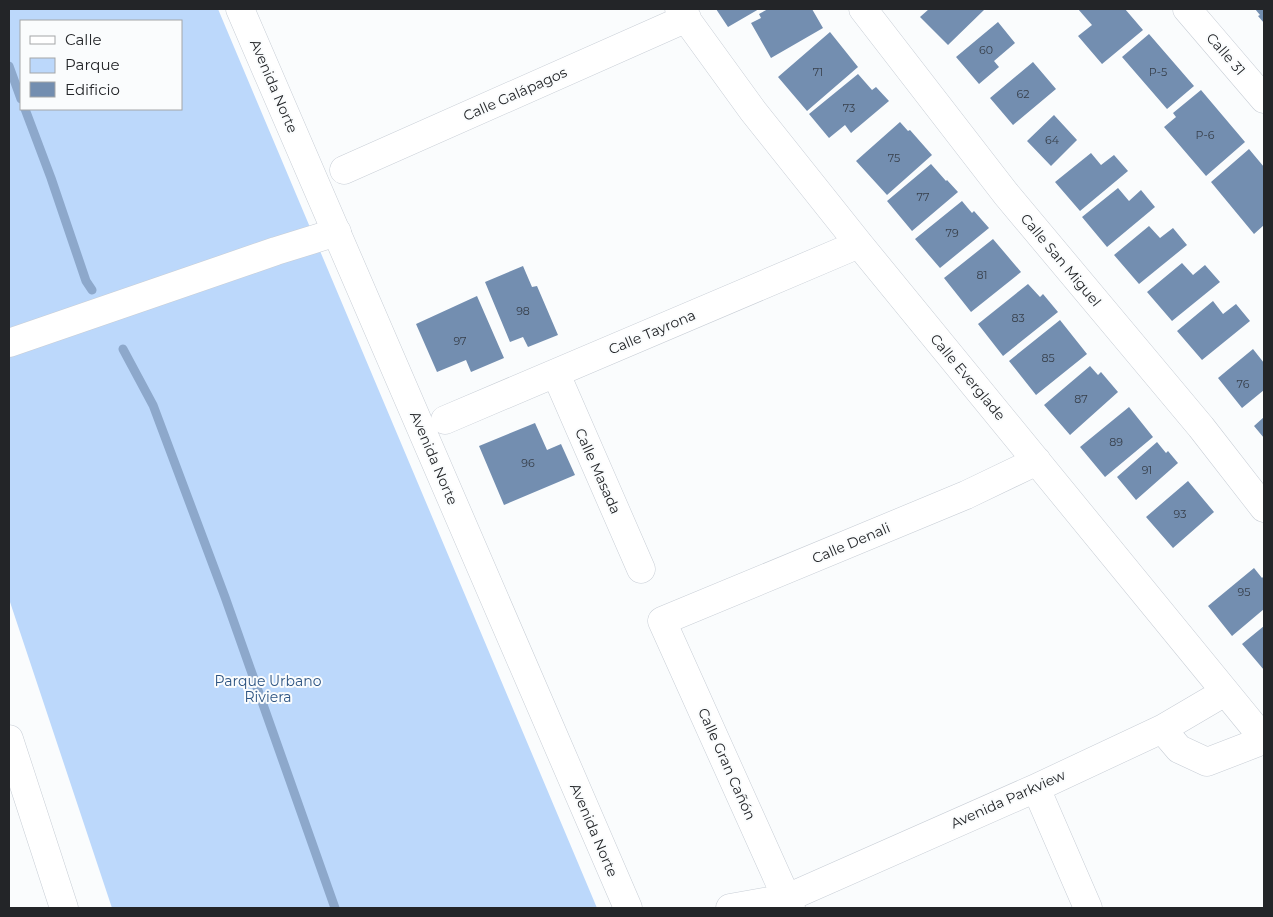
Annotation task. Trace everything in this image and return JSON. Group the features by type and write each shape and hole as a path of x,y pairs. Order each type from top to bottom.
{"street":[{"name":"Avenida Norte","path":"240,9 628,908"},
{"name":"Calle San Miguel","path":"864,9 1006,194 1201,428 1264,508"},
{"name":"Calle 31","path":"1187,9 1264,99"},
{"name":"Calle Galápagos","path":"344,170 683,14"},
{"name":"Calle Everglade","path":"683,14 753,111 859,244 1264,739"},
{"path":"9,343 276,251 337,232"},
{"name":"Calle Tayrona","path":"445,420 859,244"},
{"name":"Calle Masada","path":"556,374 641,569"},
{"name":"Calle Denali","path":"662,621 966,495 1037,460"},
{"name":"Calle Gran Cañón","path":"662,621 782,905"},
{"name":"Avenida Parkview","path":"730,908 782,905 1162,729 1225,692"},
{"path":"1162,729 1178,749 1207,762 1264,739"},
{"path":"9,739 64,908"},
{"path":"1036,788 1088,908"}],"green space":[{"name":"Parque Urbano Riviera","path":"9,9 218,9 597,908 112,908 9,599"}],"building":[{"path":"716,9 759,9 728,27"},
{"path":"768,9 812,9 823,28 771,58 751,23 761,18 759,14"},
{"path":"929,9 985,9 948,45 920,17"},
{"path":"1078,9 1125,9 1143,30 1102,64 1078,36 1092,25"},
{"path":"1255,9 1264,9 1264,23 1258,16 1260,15"},
{"path":"998,22 1015,43 994,61 999,67 979,84 956,57"},
{"path":"830,32 858,67 807,111 778,77"},
{"path":"1149,34 1194,86 1167,109 1122,57"},
{"path":"1033,62 1056,89 1013,125 990,98"},
{"path":"858,74 872,90 876,87 889,101 851,133 845,125 829,138 809,114"},
{"path":"1201,90 1245,142 1206,176 1164,127 1176,117 1173,113"},
{"path":"1054,115 1077,140 1051,166 1027,141"},
{"path":"900,122 908,131 910,130 932,155 887,195 856,161"},
{"path":"1249,149 1264,167 1264,225 1254,234 1211,182"},
{"path":"1091,153 1101,165 1114,155 1128,171 1080,211 1055,182"},
{"path":"931,164 958,192 912,231 887,201"},
{"path":"1118,188 1129,201 1141,190 1155,207 1107,247 1082,217"},
{"path":"962,201 989,228 940,268 915,239"},
{"path":"1149,226 1160,238 1173,228 1187,245 1139,284 1114,255"},
{"path":"993,239 1021,272 971,312 944,278"},
{"path":"1182,263 1193,275 1205,265 1220,282 1172,321 1147,292"},
{"path":"523,266 532,287 537,286 558,335 528,347 523,337 510,342 485,282"},
{"path":"1028,284 1040,297 1043,294 1058,312 1003,356 978,324"},
{"path":"477,296 504,358 471,372 466,360 437,372 416,324"},
{"path":"1213,301 1223,314 1236,304 1250,321 1202,360 1177,331"},
{"path":"1060,320 1087,354 1036,395 1009,361"},
{"path":"1253,349 1264,363 1264,390 1242,408 1218,378"},
{"path":"1090,366 1098,375 1101,372 1118,392 1070,435 1044,405"},
{"path":"1129,407 1153,437 1105,477 1080,447"},
{"path":"1264,417 1264,438 1254,426"},
{"path":"535,423 547,450 561,444 575,475 504,505 479,446"},
{"path":"1157,442 1178,463 1136,500 1117,477"},
{"path":"1188,481 1214,512 1173,548 1146,517"},
{"path":"1254,568 1262,578 1264,576 1264,609 1232,636 1208,606"},
{"path":"1264,626 1264,670 1242,644"}],"waterway":[{"path":"9,66 20,96"},
{"path":"25,110 86,281 92,290"},
{"path":"123,349 153,405 225,597 335,908"}]}
